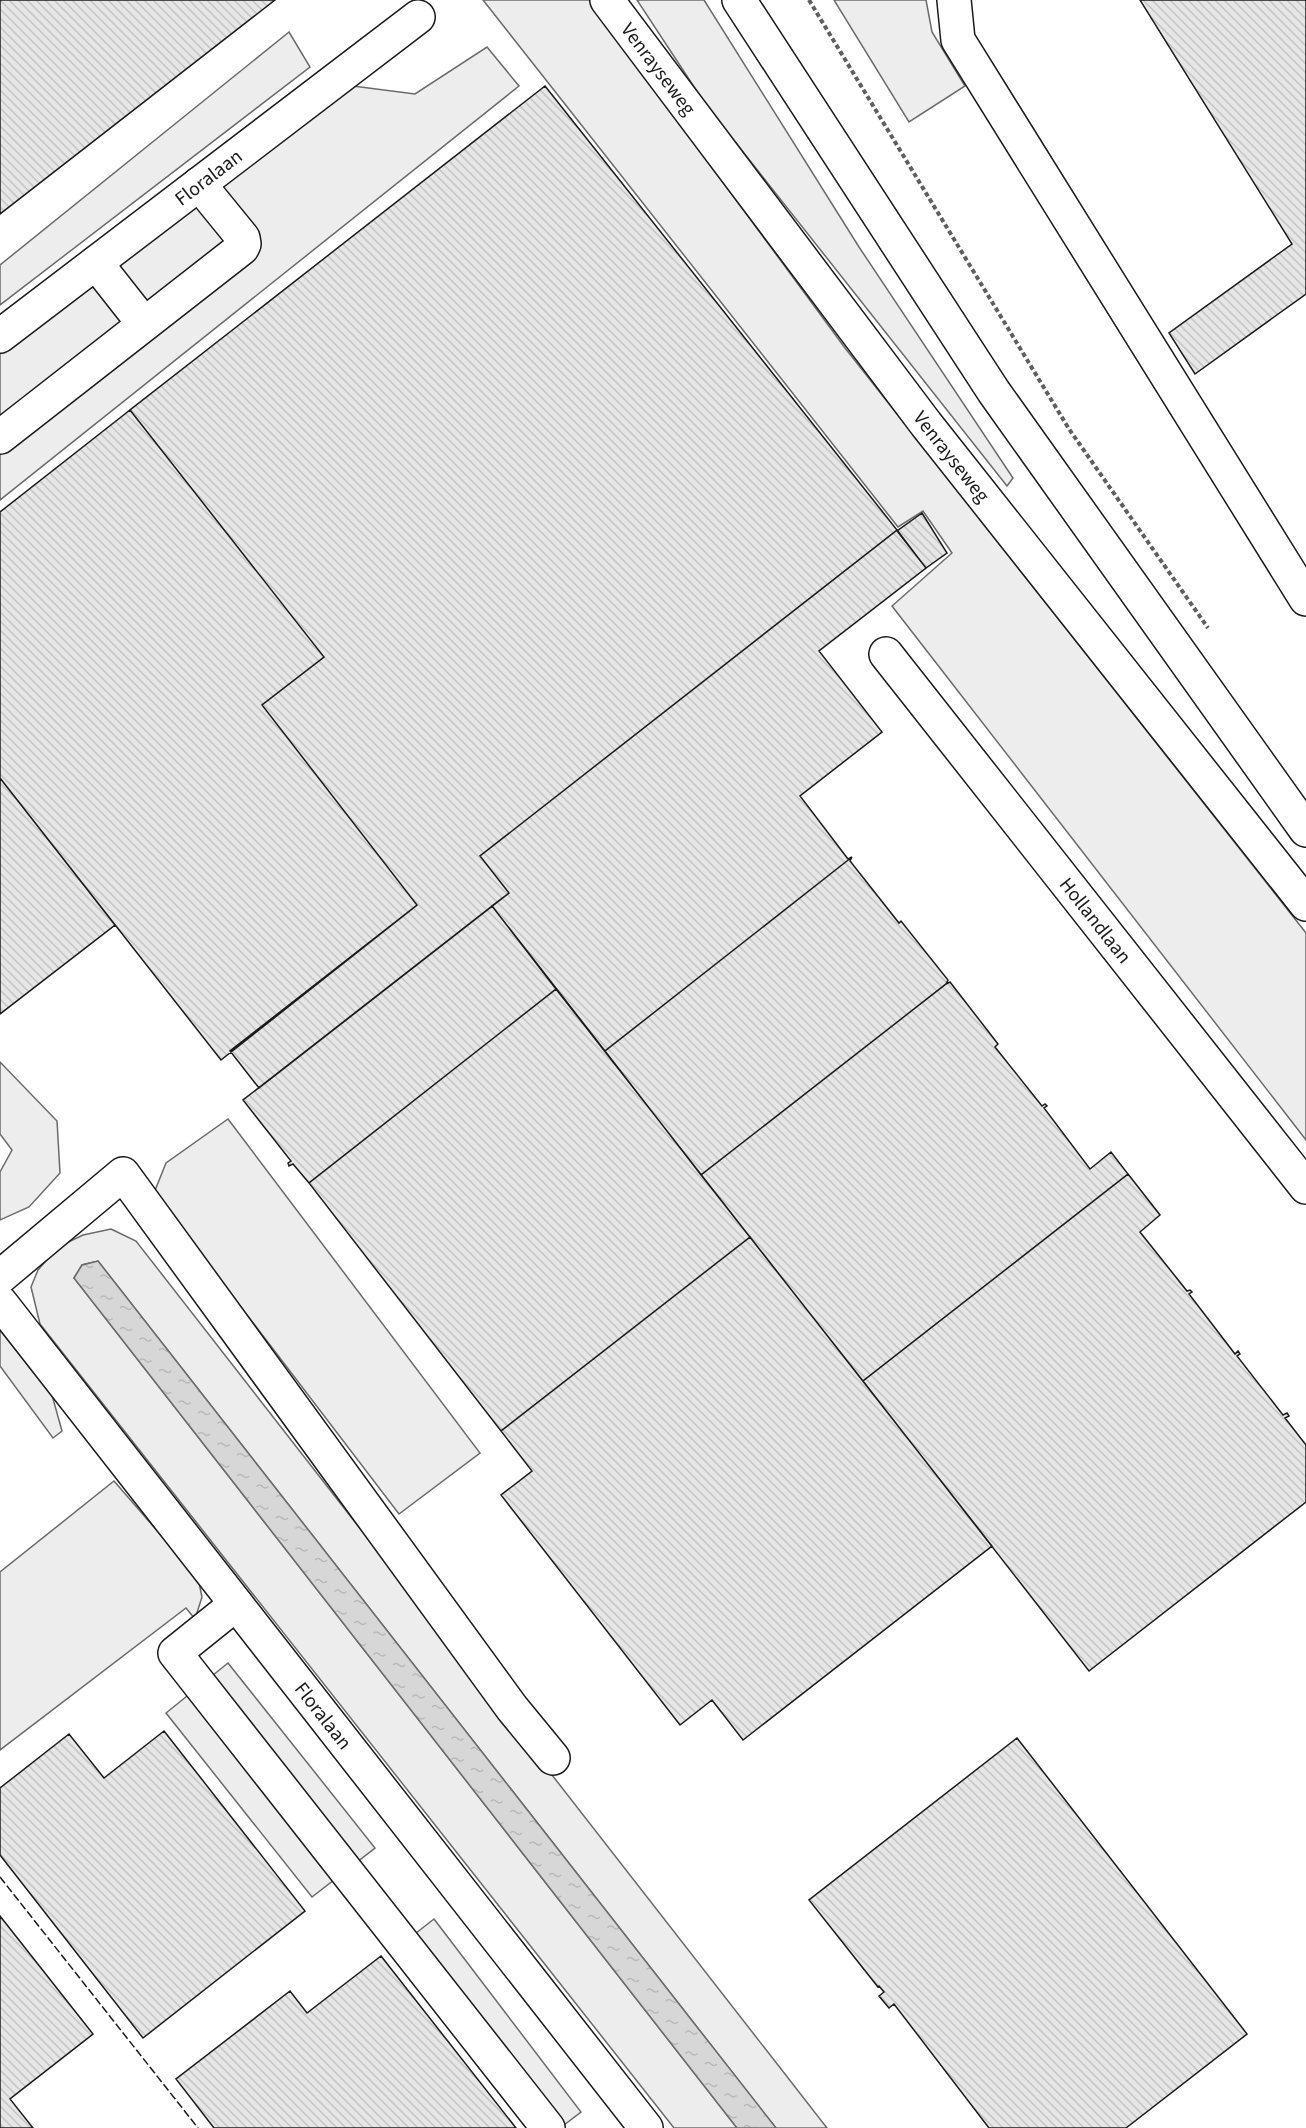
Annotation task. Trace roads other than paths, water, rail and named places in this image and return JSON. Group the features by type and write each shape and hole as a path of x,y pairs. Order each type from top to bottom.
{"street":[{"name":"Venrayseweg","path":"607,0 926,424 1306,904"},
{"path":"739,0 994,392 1306,830"},
{"path":"954,0 958,40 1306,599"},
{"name":"Floralaan","path":"0,336 418,17"},
{"path":"0,437 242,248 243,238 198,184"},
{"path":"96,263 144,324"},
{"name":"Hollandlaan","path":"886,654 1306,1187"},
{"path":"0,1277 123,1174 512,1708 553,1758"},
{"name":"Floralaan","path":"0,1302 236,1604 633,2124"},
{"path":"236,1604 175,1653 548,2128"}],"water":[{"path":"98,1261 776,2128 737,2128 74,1278 82,1265"}]}
